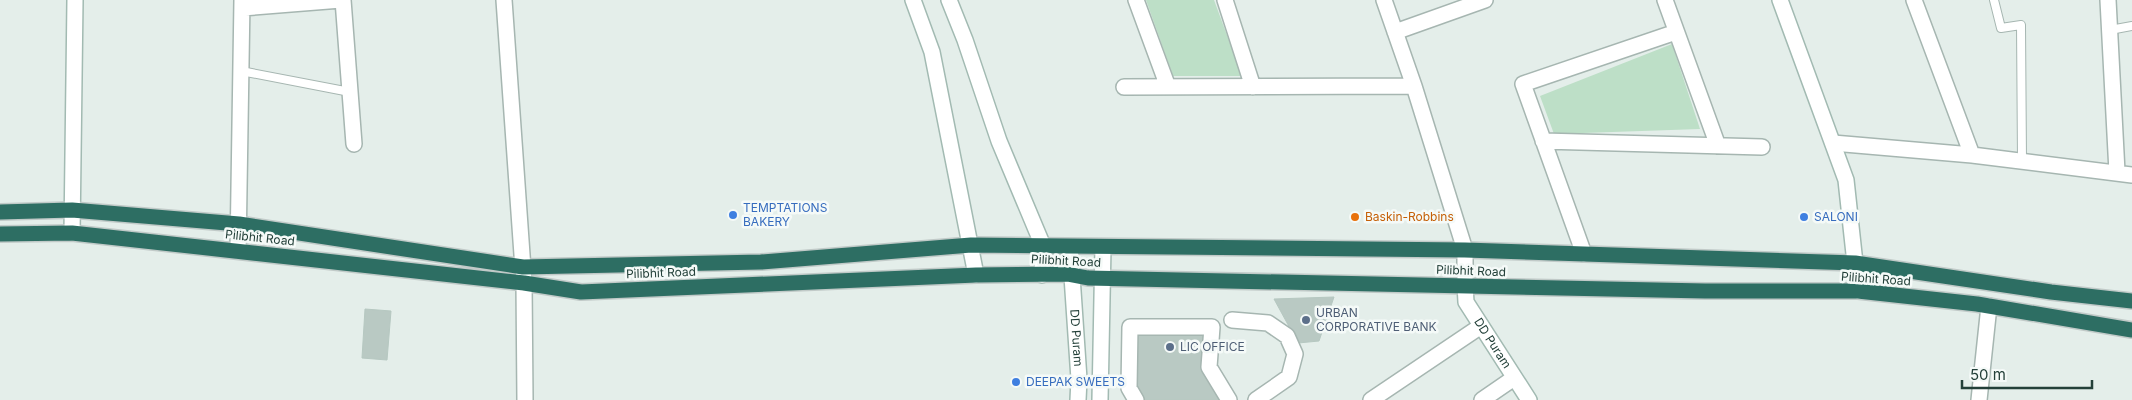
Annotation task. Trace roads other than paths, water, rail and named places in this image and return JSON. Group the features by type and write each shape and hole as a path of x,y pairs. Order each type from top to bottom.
{"highway":[{"path":"0,212 72,210 239,224 523,267 761,262 971,245 1464,250 1855,263 2051,292 2132,300"},
{"name":"Pilibhit Road","path":"0,234 72,233 524,283 581,292 976,275 1067,274 1102,278 1696,291 1858,290 1989,306 2132,330"}],"street":[{"path":"72,233 75,0"},
{"path":"238,251 242,4 342,0 354,144"},
{"path":"504,0 524,283 525,400"},
{"path":"913,0 932,52 976,275"},
{"path":"949,0 965,40 999,141 1043,246 1042,275"},
{"path":"1136,0 1168,87"},
{"path":"1224,0 1253,87"},
{"name":"DD Puram","path":"1384,0 1414,86 1464,250 1466,302 1529,400"},
{"path":"1395,32 1485,0"},
{"path":"1665,0 1718,146"},
{"path":"1780,0 1846,180 1858,290"},
{"path":"1914,0 1972,155"},
{"path":"2108,0 2117,172"},
{"path":"1584,254 1523,84 1676,32"},
{"path":"1124,87 1414,86"},
{"path":"1543,141 1762,147"},
{"path":"1833,144 1972,155 2132,175"},
{"name":"DD Puram","path":"1070,247 1079,379 1078,400"},
{"name":"DD Puram","path":"1100,400 1104,247"},
{"path":"1979,400 1989,306"},
{"path":"1232,320 1268,323 1287,336 1295,354 1289,377 1256,400"},
{"path":"1371,400 1481,326"},
{"path":"1136,400 1129,388 1130,327 1212,327 1209,367 1229,400"},
{"path":"1482,400 1514,378"}],"lane":[{"path":"1994,0 2001,28 2021,26 2022,161"},
{"path":"2110,30 2132,26"},
{"path":"241,71 350,92"}],"place":[{"name":"TEMPTATIONS BAKERY","path":"733,215"},
{"name":"Baskin-Robbins","path":"1355,217"},
{"name":"SALONI","path":"1804,217"},
{"name":"URBAN CORPORATIVE BANK","path":"1306,320"},
{"name":"LIC OFFICE","path":"1170,347"},
{"name":"DEEPAK SWEETS","path":"1016,382"}]}
